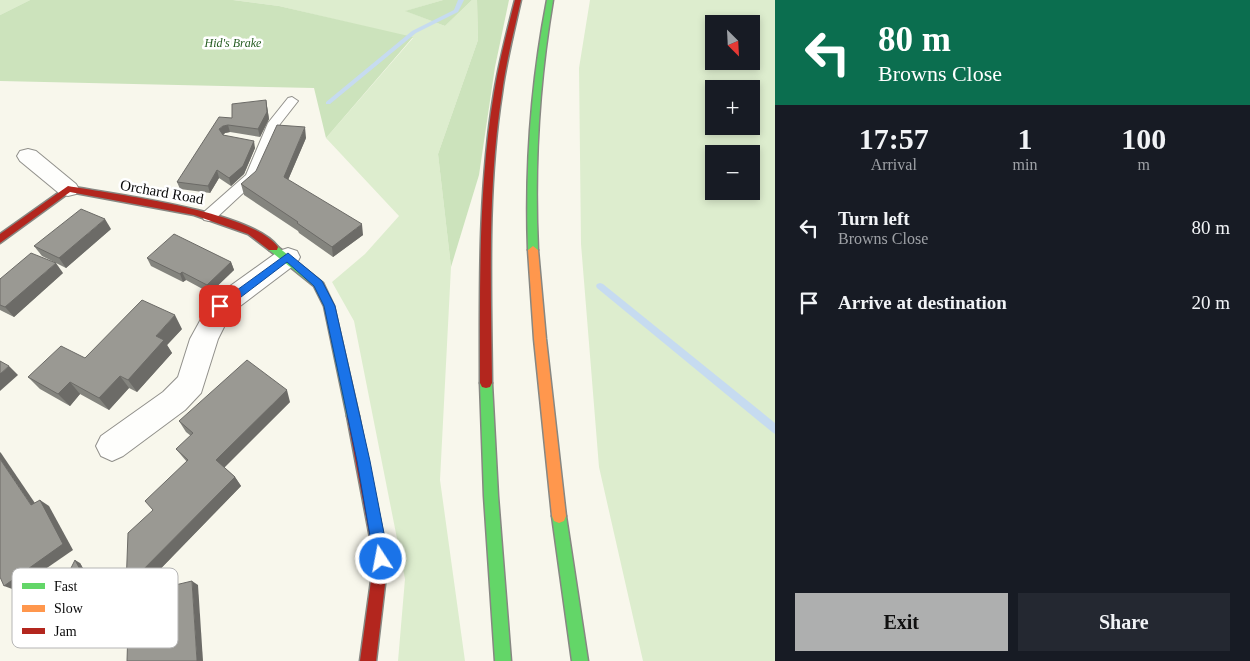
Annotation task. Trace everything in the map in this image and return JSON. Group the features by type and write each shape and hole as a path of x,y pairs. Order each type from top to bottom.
{"main road":[{"path":"503,661 487,441 484,295 494,114 501,68 518,0"},
{"path":"550,0 542,36 533,114 531,169 532,237 538,324 552,459 580,661"},
{"path":"0,239 68,189"},
{"name":"Orchard Road","path":"68,189 209,216 251,232 288,257 318,283 329,306 363,461 381,559 368,661"}],"street":[{"path":"28,156 68,189"},
{"path":"112,446 174,401 191,384 204,340 220,306 288,257"}],"lane":[{"path":"209,216 252,177 274,123 292,101"},
{"path":"248,141 266,144"}],"green space":[{"path":"0,0 30,0 0,15"},
{"name":"Hid's Brake","path":"30,0 233,0 279,6 413,37 326,138 314,88 0,81 0,15"},
{"path":"233,0 443,0 406,11 445,26 472,0 477,0 478,40 438,154 451,267 440,480 465,661 398,661 405,579 354,321 332,282 365,254 399,216 326,138 413,38 279,6"},
{"path":"443,0 472,0 445,26 405,11"},
{"path":"477,0 509,0 495,67 479,175 451,267 438,154 478,40"},
{"path":"590,0 775,0 775,661 643,661 599,467 581,244 579,68"}],"building":[{"path":"266,100 267,112 258,129 228,125 219,129 223,135 254,141 243,166 229,178 217,170 208,186 177,182 219,117 232,118 232,104"},
{"path":"277,125 305,127 284,177 362,224 332,247 241,184 256,171"},
{"path":"81,209 105,219 59,258 34,246"},
{"path":"174,234 231,262 207,285 182,272 180,274 147,258"},
{"path":"31,253 56,263 5,307 0,305 0,279"},
{"path":"142,300 175,315 156,336 164,340 128,380 120,376 99,398 70,382 58,394 28,377 61,346 85,358"},
{"path":"247,360 287,390 216,460 235,477 145,568 127,568 128,533 153,510 145,501 188,460 176,449 193,433 179,421"},
{"path":"0,361 9,366 0,374"},
{"path":"0,459 31,505 40,500 63,544 29,568 12,568 12,580 4,586 0,577"},
{"path":"75,560 79,568 71,568"},
{"path":"192,581 197,661 127,661 127,648 178,648 178,584"}],"waterway":[{"path":"328,103 414,32 456,11 461,0"},
{"path":"600,286 775,429"}],"traffic: fast":[{"path":"533,250 531,187 536,93 550,0"},
{"path":"273,247 318,283 329,306 353,416"},
{"path":"486,383 491,496 503,661"},
{"path":"559,516 580,661"}],"traffic: slow":[{"path":"533,250 540,339 559,516"}],"traffic: jam":[{"path":"486,383 486,238 492,142 506,47 518,0"},
{"path":"0,239 68,189 196,212 251,232 273,247"},
{"path":"353,416 381,559 368,661"}],"route":[{"path":"220,306 288,257 318,283 329,306 363,461 381,559"}]}
